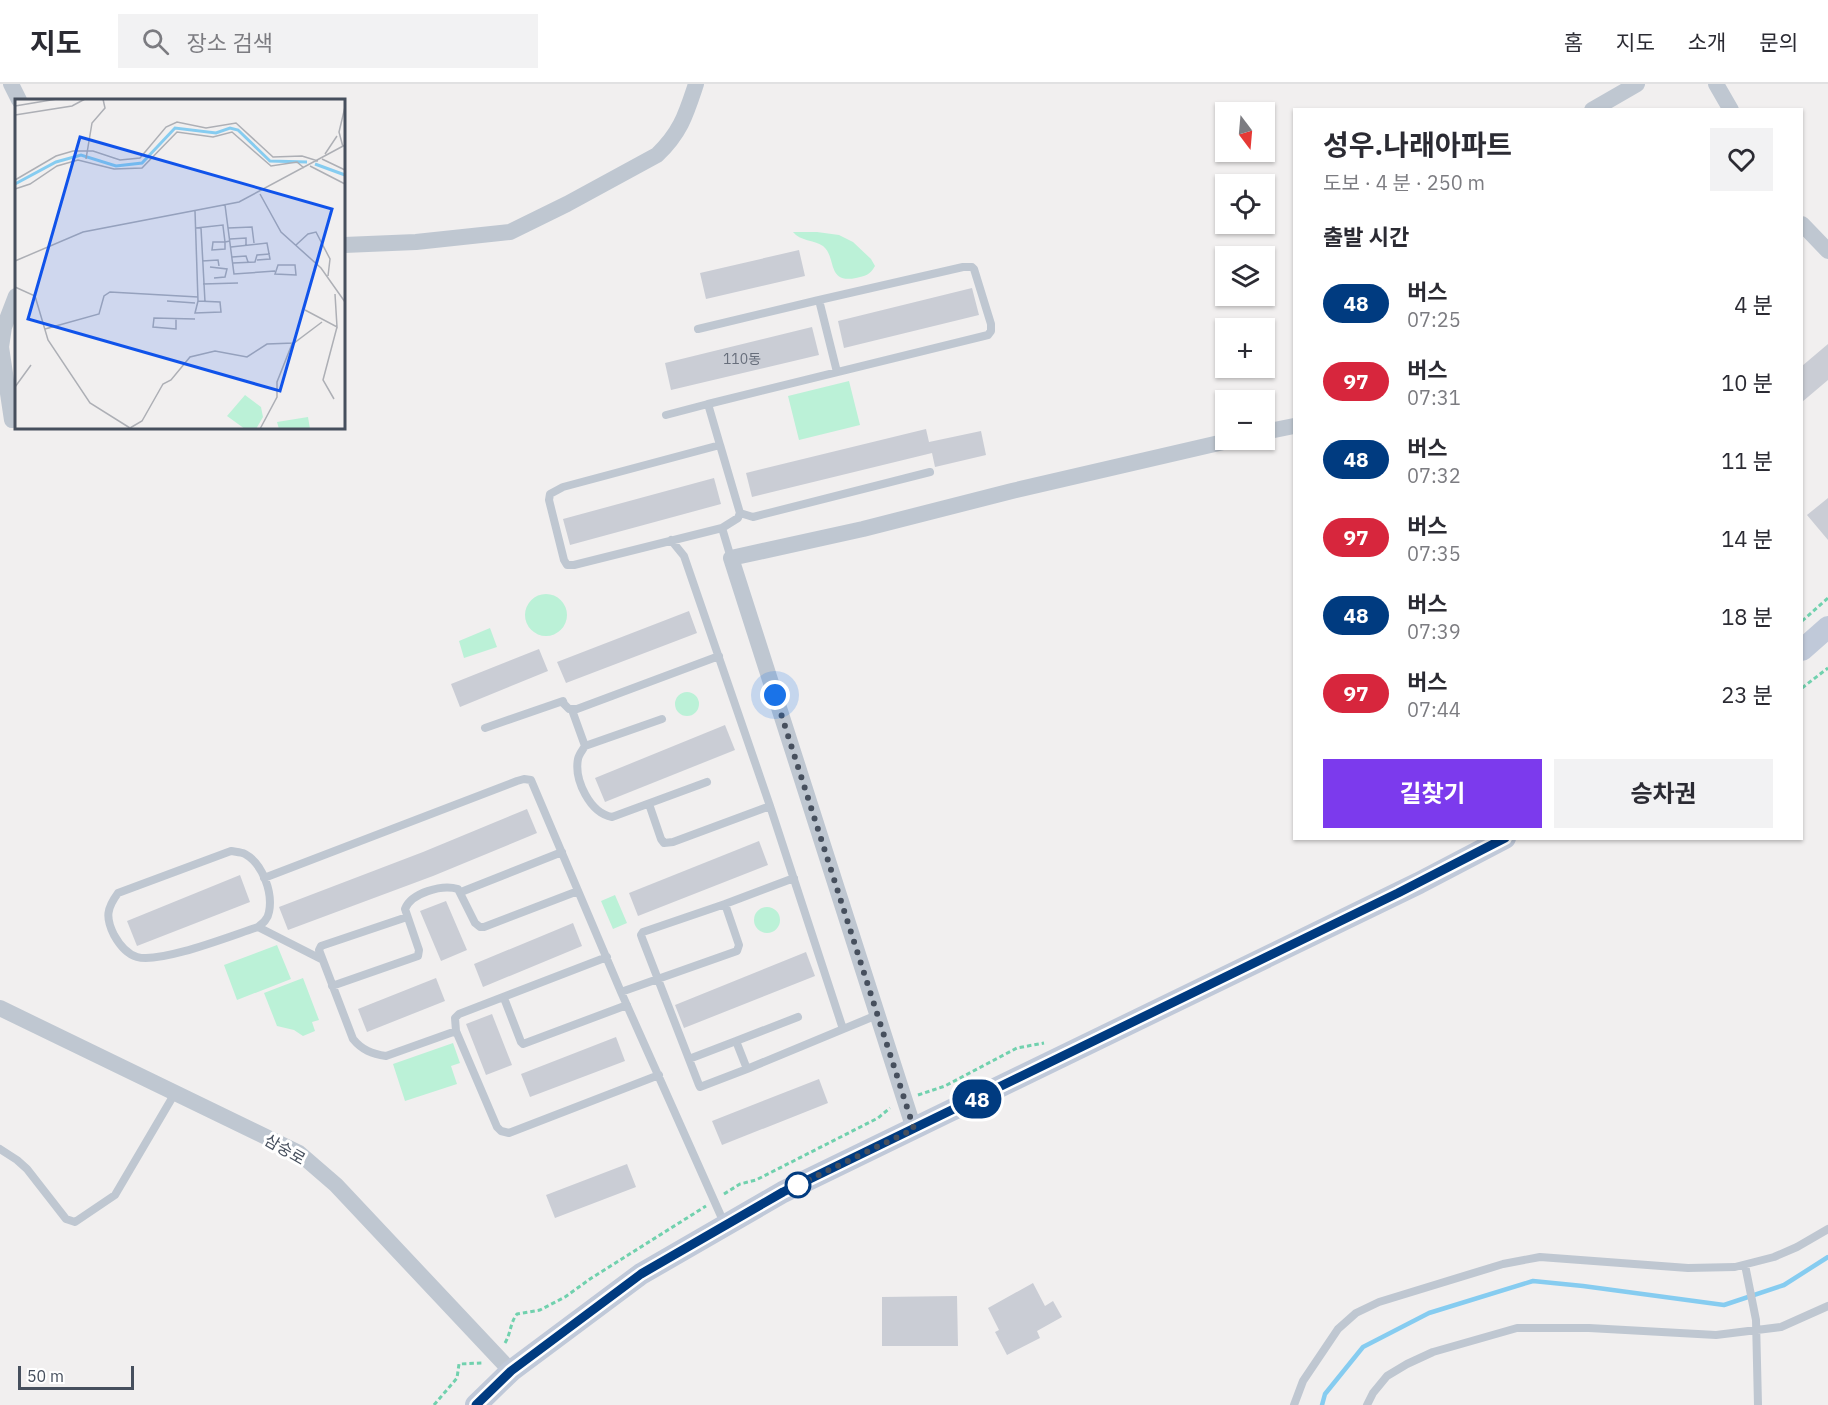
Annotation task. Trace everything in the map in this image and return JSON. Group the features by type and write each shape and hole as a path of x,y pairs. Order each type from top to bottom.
{"main road":[{"path":"1803,649 1828,627"},
{"path":"476,1405 511,1371 641,1274 783,1192 1409,888 1501,840"}],"street":[{"path":"11,84 18,99"},
{"path":"345,246 416,242 510,232 657,155 669,143 684,121 696,84"},
{"path":"1595,108 1637,84"},
{"path":"1716,84 1730,108"},
{"path":"1803,225 1828,251"},
{"path":"10,423 1,347 4,327 15,299"},
{"path":"1275,430 1293,426"},
{"path":"914,1129 731,558 863,529 1012,491 1215,444"},
{"name":"삼숭로","path":"0,1008 299,1153 336,1185 511,1371"}],"lane":[{"path":"666,415 984,336 991,331 991,324 976,274 972,267 967,266 698,329"},
{"path":"819,300 837,372"},
{"path":"708,404 740,513 738,518 722,528 567,565 550,506 550,494 563,487 720,445"},
{"path":"740,513 753,517 930,472"},
{"path":"722,528 731,558"},
{"path":"671,540 684,556 770,806 843,1029"},
{"path":"572,710 719,656"},
{"path":"485,728 563,701 566,707 572,710 585,746"},
{"path":"662,719 585,746 579,756 577,770 586,797 594,809 612,817 707,782"},
{"path":"264,878 524,778 531,780 621,992 726,1225"},
{"path":"649,804 664,843 673,842 770,806"},
{"path":"231,851 244,854 255,862 264,878 269,896 269,912 258,927 168,956 136,957 123,948 108,922 108,910 118,893 231,851"},
{"path":"461,892 562,852"},
{"path":"794,878 643,932 642,938 699,1085 702,1087 877,1015"},
{"path":"332,986 418,956 419,950 405,909 408,902 425,893 448,887 457,888 475,923 484,927 578,891"},
{"path":"621,992 737,951 739,945 725,904"},
{"path":"407,916 321,946 319,950 353,1039 358,1046 375,1055 386,1056 456,1031"},
{"path":"258,927 321,959"},
{"path":"607,957 459,1014 455,1018 456,1031 497,1127 509,1133 659,1076"},
{"path":"504,998 521,1042 524,1044 627,1005"},
{"path":"689,1059 798,1017"},
{"path":"736,1041 747,1069"},
{"path":"0,1149 27,1169 66,1219 75,1222 115,1194 175,1094"},
{"path":"1294,1405 1303,1381 1338,1329 1356,1313 1379,1302 1420,1288 1503,1264 1540,1257 1688,1268 1735,1267 1774,1257 1828,1229"},
{"path":"1744,1264 1756,1320 1758,1405"},
{"path":"1367,1405 1373,1393 1387,1376 1407,1364 1433,1352 1517,1328 1589,1328 1716,1335 1781,1327 1828,1306"}],"path":[{"path":"1803,620 1828,598"},
{"path":"1803,687 1828,668"}],"green space":[{"path":"793,232 839,235 853,242 875,266 862,277 847,279 840,277 823,246 799,237"},
{"path":"849,381 860,425 799,440 788,396"},
{"path":"546,594 561,600 567,615 561,630 546,636 531,630 525,615 531,600"},
{"path":"490,628 497,647 464,658 459,641"},
{"path":"687,692 692,693 698,699 698,709 692,715 687,716 682,715 676,709 675,704 676,699 682,693"},
{"path":"615,895 627,923 613,929 601,901"},
{"path":"767,907 776,911 780,920 776,929 767,933 758,929 754,920 758,911"},
{"path":"277,945 291,979 237,1000 224,965"},
{"path":"303,978 319,1020 312,1022 315,1031 303,1036 294,1030 277,1026 264,993"},
{"path":"453,1043 460,1063 451,1066 457,1084 405,1101 393,1064"}],"building":[{"path":"799,250 805,276 706,299 700,273"},
{"path":"972,288 979,315 844,348 838,321"},
{"path":"812,327 819,355 671,390 665,363"},
{"path":"1828,344 1828,380 1803,401 1803,365"},
{"path":"926,429 929,442 981,431 986,455 935,467 932,453 752,497 746,473"},
{"path":"714,478 721,504 570,545 563,519"},
{"path":"1828,498 1828,540 1807,515"},
{"path":"689,611 697,633 566,683 557,662"},
{"path":"539,649 548,671 460,707 451,684"},
{"path":"725,725 735,750 605,802 595,778"},
{"path":"527,809 537,833 433,876 288,930 279,907"},
{"path":"759,841 768,865 638,916 629,893"},
{"path":"240,875 250,902 137,946 127,921"},
{"path":"446,901 467,950 441,961 420,911"},
{"path":"573,923 582,946 483,987 474,964"},
{"path":"806,952 815,976 684,1028 675,1005"},
{"path":"436,978 445,1001 367,1032 358,1009"},
{"path":"492,1014 512,1065 486,1075 466,1024"},
{"path":"616,1037 625,1061 530,1097 521,1074"},
{"path":"819,1079 828,1103 722,1145 712,1121"},
{"path":"627,1164 636,1187 555,1218 546,1195"},
{"path":"1033,1283 1045,1306 1053,1301 1062,1317 1037,1331 1040,1338 1007,1355 995,1332 999,1330 988,1308"},
{"path":"957,1296 958,1346 882,1346 882,1297"}],"waterway":[{"path":"1322,1405 1325,1394 1363,1347 1429,1313 1533,1281 1724,1305 1784,1285 1828,1257"}],"bus line":[{"name":"48","path":"476,1405 511,1371 641,1274 783,1192 1398,893 1501,840"}],"route":[{"path":"775,695 914,1129 798,1185"}]}
